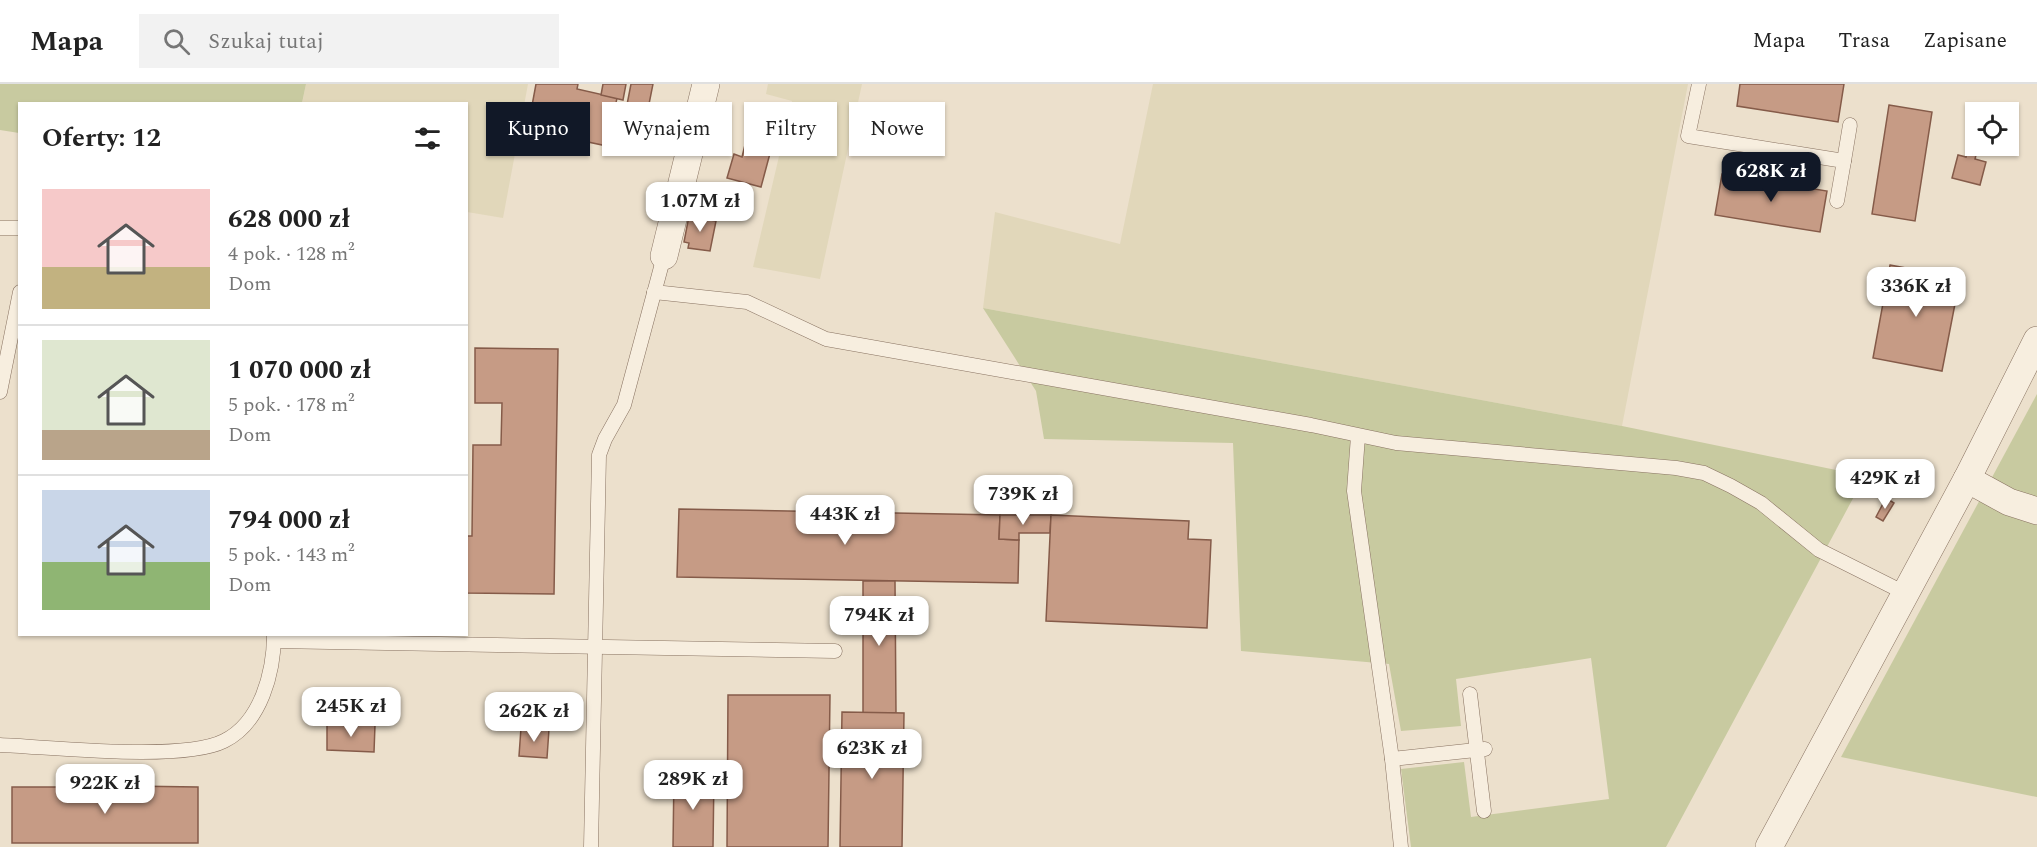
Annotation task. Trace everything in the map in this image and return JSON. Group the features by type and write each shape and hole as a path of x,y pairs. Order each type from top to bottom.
{"street":[{"path":"664,256 706,84"},
{"path":"1769,847 1967,479 2037,340"},
{"path":"1967,479 2009,502 2037,511"}],"lane":[{"path":"1699,84 1688,136 1844,161"},
{"path":"1837,201 1850,125"},
{"path":"0,228 18,228"},
{"path":"591,847 599,454 624,405 664,256"},
{"path":"654,292 747,302 826,339 1311,425 1396,443 1676,468 1704,473 1761,503 1819,550 1905,593"},
{"path":"0,392 18,302"},
{"path":"1358,436 1354,491 1392,759 1401,847"},
{"path":"0,745 158,751 196,749 224,741 241,728 258,703 272,664 274,638 835,651"},
{"path":"1470,694 1481,749 1484,811"},
{"path":"1392,759 1481,749"}],"shaded area":[{"path":"306,84 528,84 525,102 486,102 486,156 515,156 503,218 468,212 468,102 302,102"},
{"path":"768,84 862,84 858,102 849,102 849,144 820,279 753,267 779,156 837,156 837,102 792,102 766,94"},
{"path":"1153,84 1688,84 1622,426 983,308 995,212 1120,244"}],"green space":[{"path":"0,84 306,84 302,102 18,102 18,133 0,130"},
{"path":"983,308 1622,426 1865,476 1666,847 1411,847 1401,769 1464,762 1471,817 1609,799 1591,658 1456,679 1461,726 1401,731 1389,664 1241,651 1233,443 1044,439 1036,391"},
{"path":"2037,394 2037,797 1841,757"}],"building":[{"path":"536,84 578,84 577,89 617,98 616,102 602,102 602,145 590,142 590,102 533,102"},
{"path":"603,84 626,84 623,100 601,95"},
{"path":"631,84 653,84 649,102 628,102"},
{"path":"1740,84 1844,84 1838,122 1737,106"},
{"path":"1889,105 1932,112 1915,221 1872,214"},
{"path":"744,149 744,156 769,156 761,187 727,178 734,154 742,157"},
{"path":"1958,155 1976,156 1975,159 1986,162 1980,185 1952,178"},
{"path":"1722,174 1827,191 1820,232 1715,215"},
{"path":"689,216 716,221 710,251 688,248 689,243 684,242"},
{"path":"1890,265 1960,278 1942,371 1873,358"},
{"path":"475,348 558,349 554,594 468,593 468,536 472,536 473,445 501,445 502,403 475,403"},
{"path":"1886,498 1894,503 1883,521 1876,517"},
{"path":"679,509 1000,515 999,539 1019,540 1018,583 677,577"},
{"path":"1000,515 1051,515 1050,533 1019,533 1019,540 999,539"},
{"path":"1051,515 1189,521 1188,539 1211,540 1207,628 1046,621"},
{"path":"863,581 895,581 896,713 863,713"},
{"path":"728,695 830,695 828,847 727,847"},
{"path":"842,712 904,713 902,847 840,847"},
{"path":"327,724 375,725 374,752 327,750"},
{"path":"521,728 549,729 547,758 519,756"},
{"path":"674,774 714,774 713,847 673,847"},
{"path":"116,783 129,783 129,786 198,787 198,843 12,843 12,787 116,787"}]}
